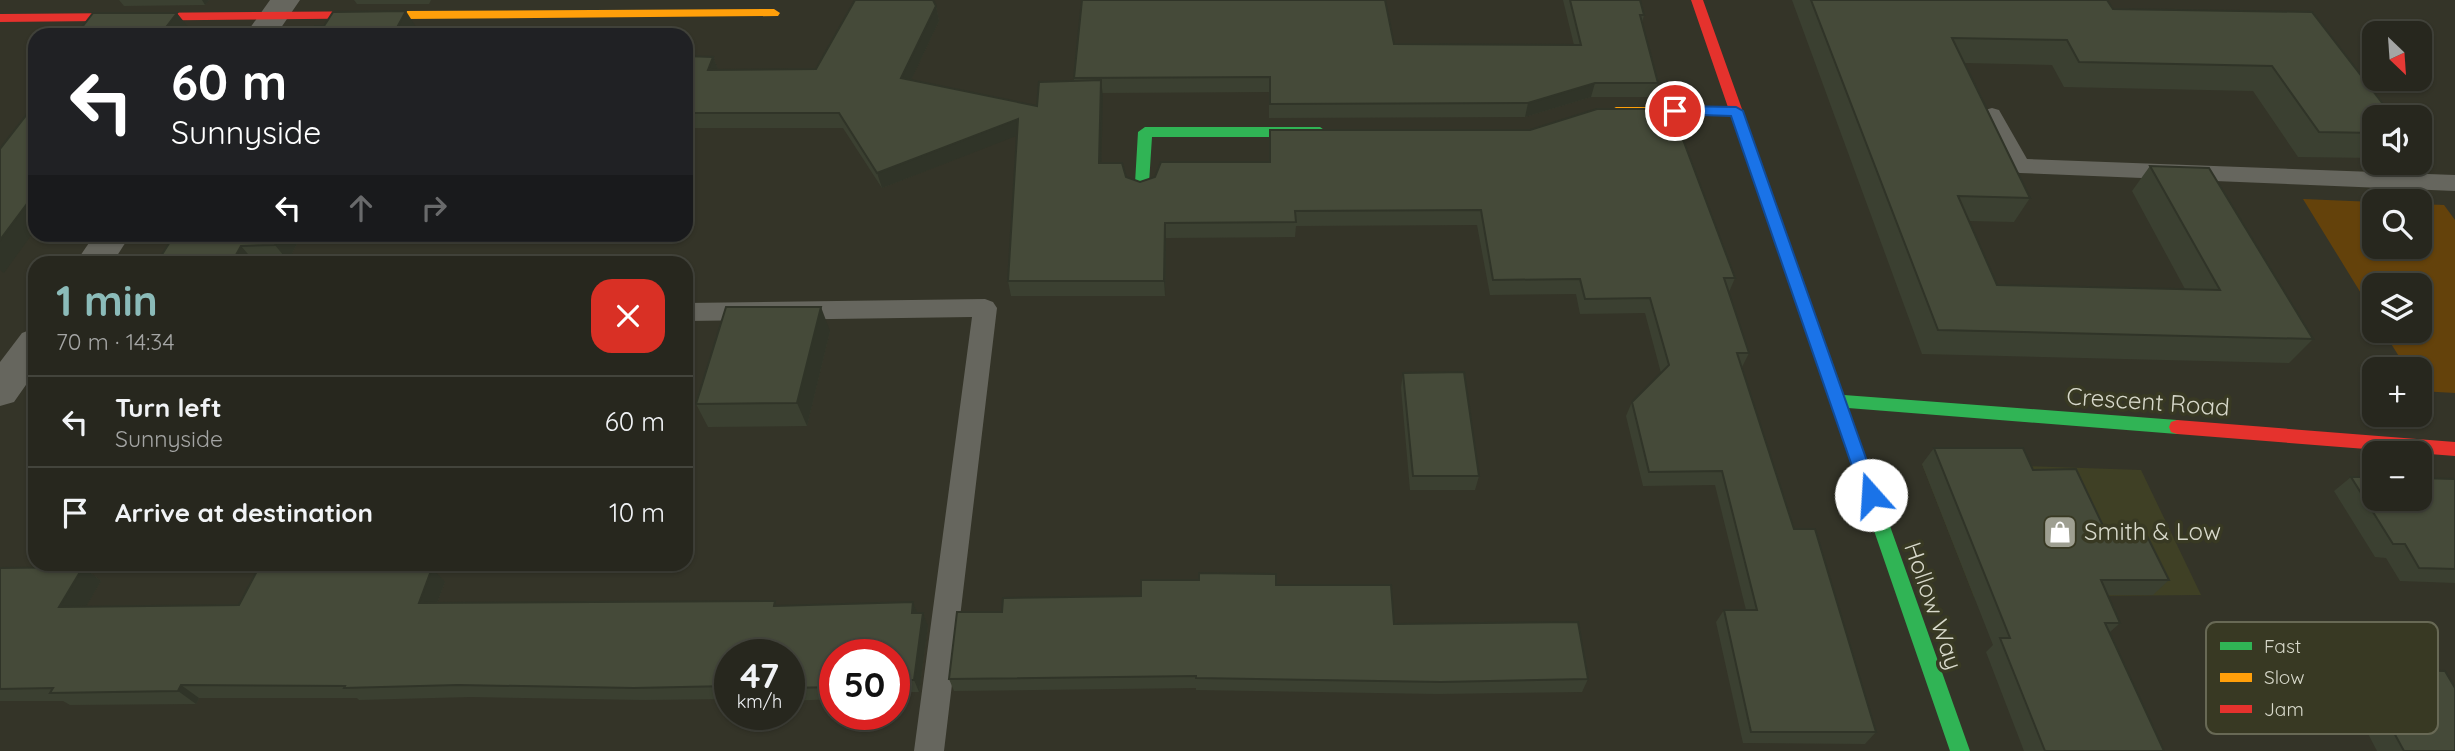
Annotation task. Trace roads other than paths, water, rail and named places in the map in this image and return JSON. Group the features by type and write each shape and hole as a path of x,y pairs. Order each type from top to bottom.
{"street":[{"name":"Hollow Way","path":"1698,0 1960,751"},
{"path":"0,18 775,13"},
{"path":"1605,111 1736,111"},
{"path":"1142,183 1145,132 1336,132"},
{"path":"0,391 28,353"},
{"name":"Crescent Road","path":"1838,401 2455,449"}],"lane":[{"path":"1992,115 2020,166 2455,183"},
{"path":"693,312 985,308 929,751"}],"place":[{"name":"Smith & Low","path":"2060,532"}]}
